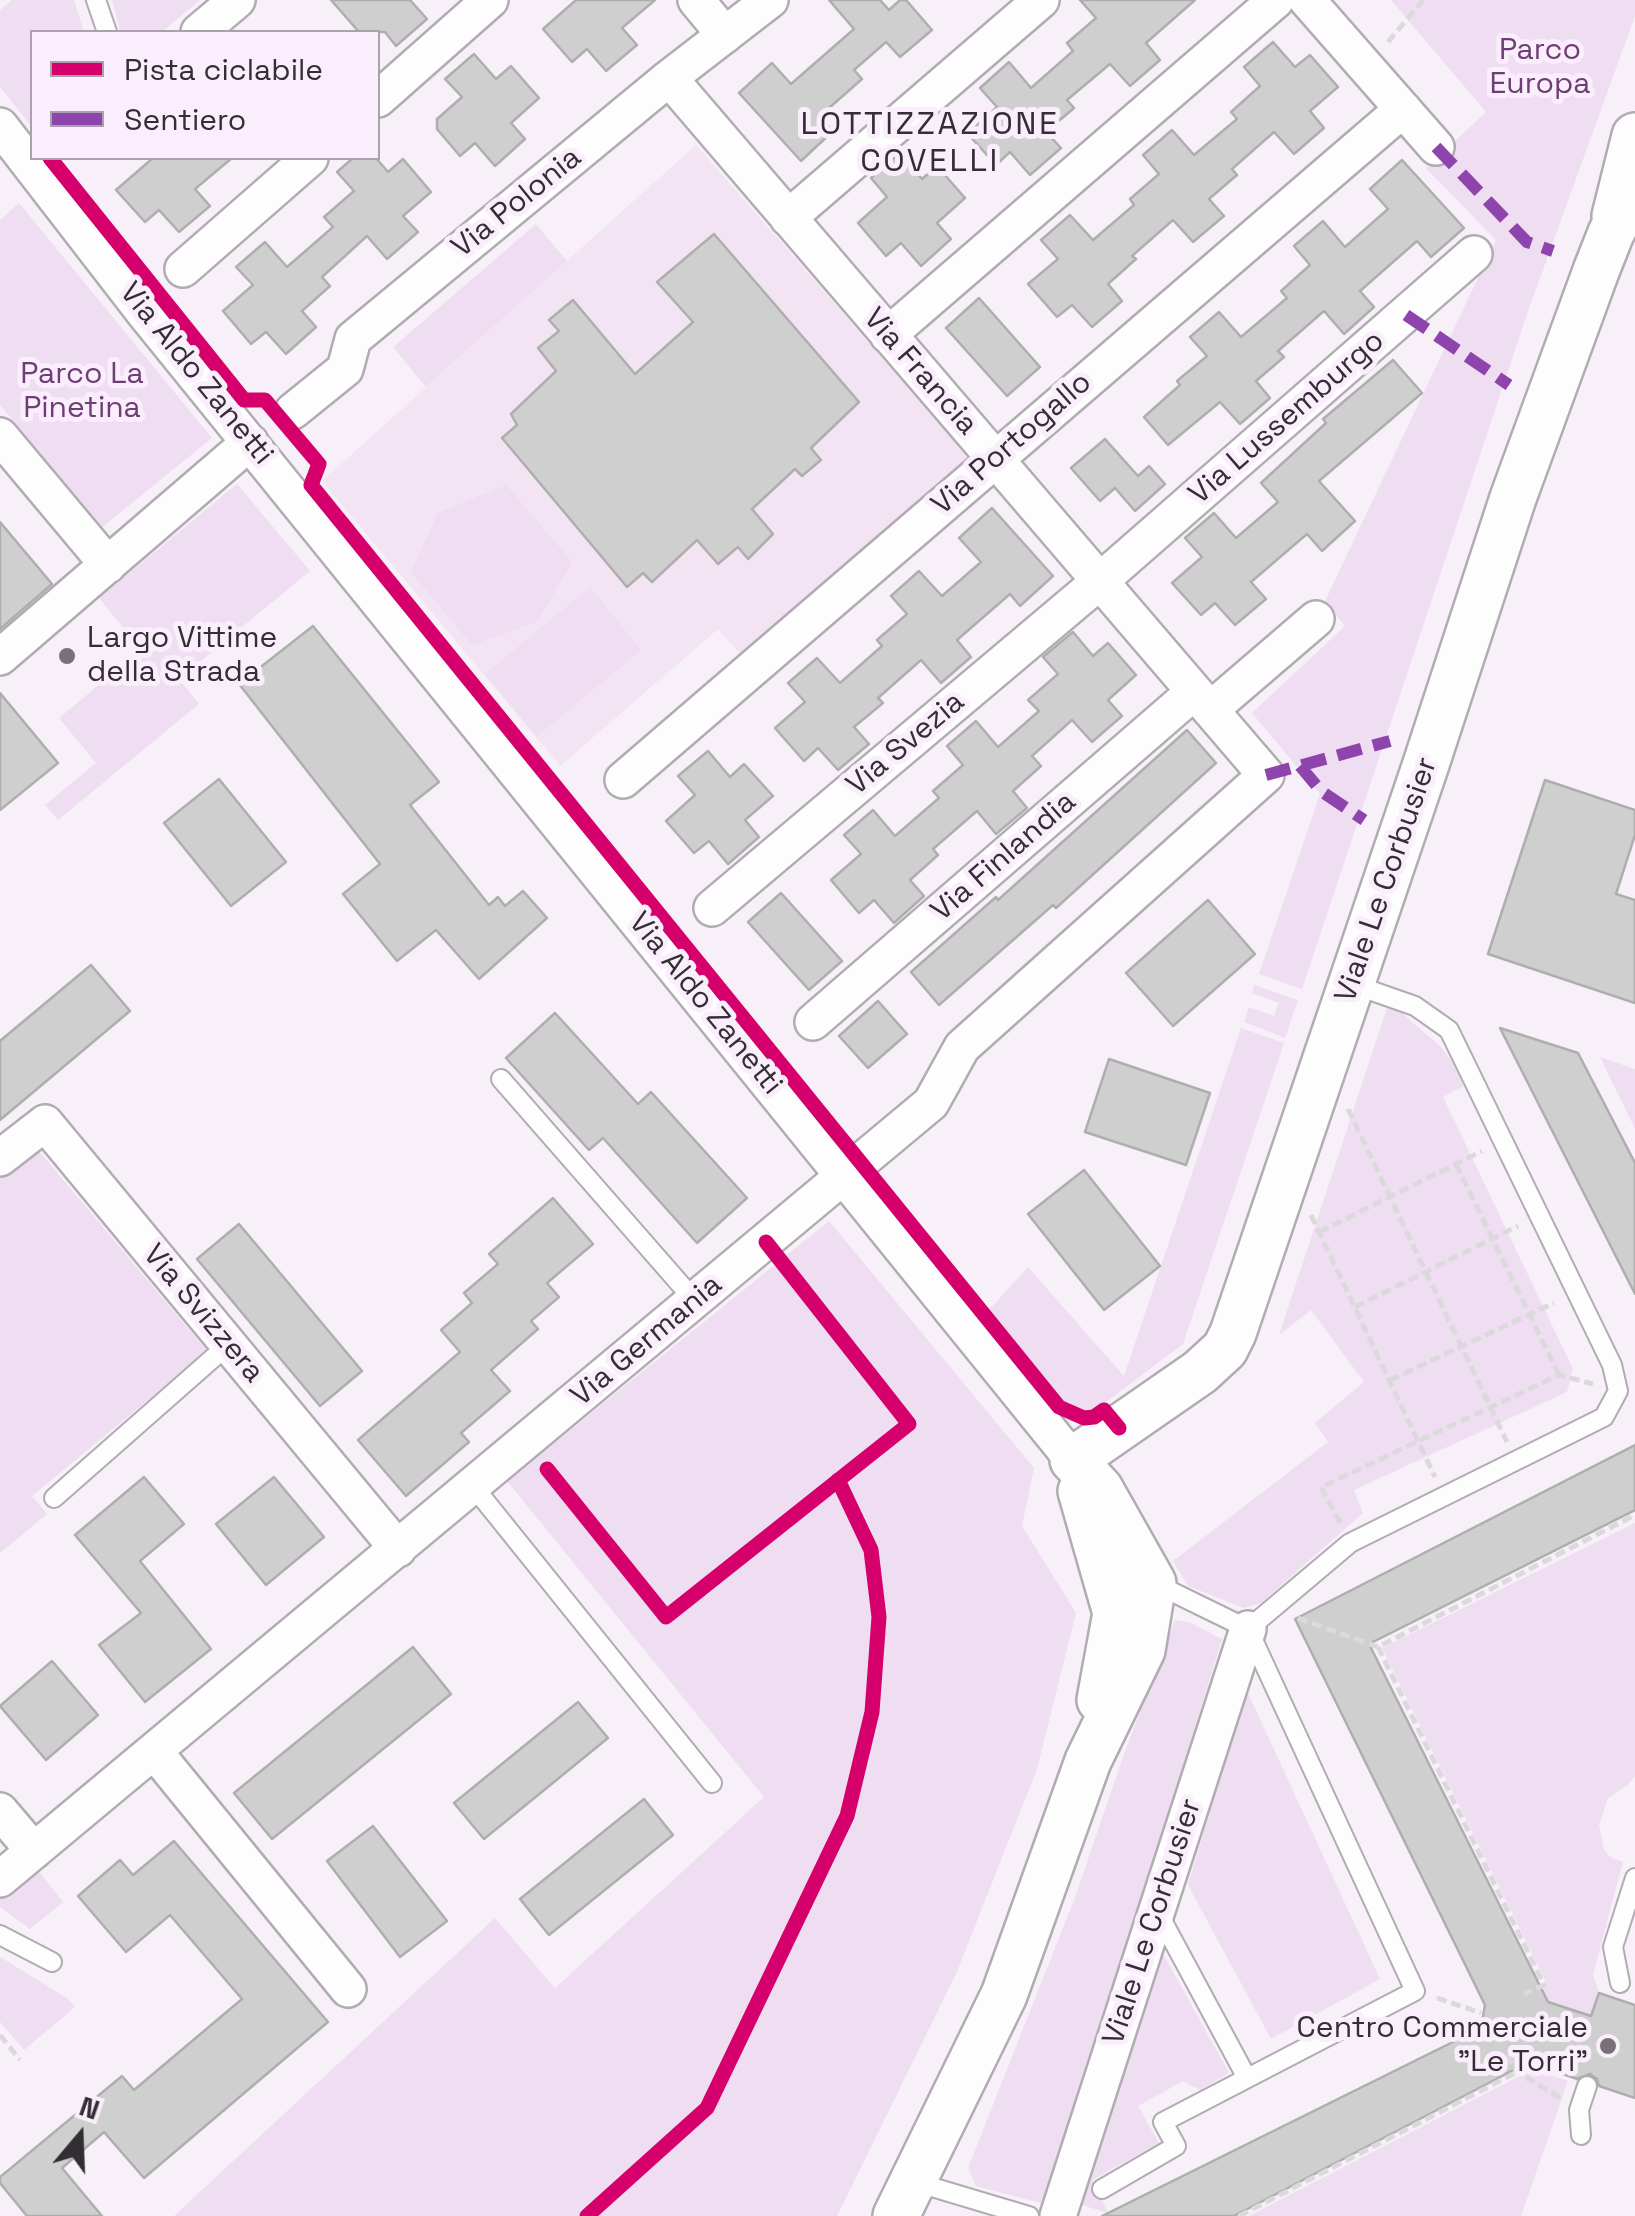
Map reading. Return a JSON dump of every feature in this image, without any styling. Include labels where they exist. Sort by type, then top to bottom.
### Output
[{"type":"street","points":[[200,30],[237,0]]},
{"type":"street","points":[[380,96],[490,0]]},
{"type":"street","points":[[696,0],[725,35]]},
{"type":"street","name":"Via Polonia","points":[[293,412],[345,369],[352,339],[669,78],[770,0]]},
{"type":"street","points":[[788,218],[1040,0]]},
{"type":"street","points":[[888,335],[1276,0]]},
{"type":"street","points":[[1307,0],[1436,147]]},
{"type":"street","name":"Via Francia","points":[[669,78],[1266,775]]},
{"type":"street","name":"Via Portogallo","points":[[624,780],[1403,109]]},
{"type":"street","name":"Via Aldo Zanetti","points":[[0,126],[30,153]]},
{"type":"street","name":"Viale Le Corbusier","points":[[1072,1460],[1200,1372],[1224,1349],[1352,984],[1513,498],[1611,233],[1635,136]]},
{"type":"street","points":[[183,268],[308,160]]},
{"type":"street","name":"Via Aldo Zanetti","points":[[42,164],[250,442],[1072,1460]]},
{"type":"street","name":"Viale Le Corbusier","points":[[1611,233],[1635,189]]},
{"type":"street","name":"Via Lussemburgo","points":[[1100,581],[1474,254]]},
{"type":"street","points":[[0,436],[108,564]]},
{"type":"street","points":[[0,657],[250,442]]},
{"type":"street","name":"Via Svezia","points":[[712,908],[1100,581]]},
{"type":"street","points":[[1202,701],[1316,619]]},
{"type":"street","name":"Via Finlandia","points":[[813,1022],[1202,701]]},
{"type":"street","name":"Via Germania","points":[[0,1880],[932,1103],[962,1047],[1266,775]]},
{"type":"street","name":"Via Svizzera","points":[[0,1158],[45,1122],[398,1549]]},
{"type":"street","points":[[904,2199],[1004,1995],[1088,1761],[1142,1650],[1153,1583],[1100,1489],[1072,1460]]},
{"type":"street","points":[[1072,1460],[1116,1613],[1088,1761]]},
{"type":"street","name":"Viale Le Corbusier","points":[[1058,2216],[1157,1910],[1260,1619]]},
{"type":"street","points":[[154,1751],[348,1989]]},
{"type":"street","points":[[0,1811],[34,1851]]},
{"type":"lane","points":[[96,0],[106,30]]},
{"type":"lane","points":[[1260,1619],[1350,1543],[1604,1418],[1618,1391],[1612,1366],[1449,1030],[1415,1006],[1352,984]]},
{"type":"lane","points":[[501,1079],[695,1301]]},
{"type":"lane","points":[[54,1498],[229,1344]]},
{"type":"lane","points":[[473,1486],[712,1783]]},
{"type":"lane","points":[[1102,2189],[1176,2146],[1163,2122],[1415,1991],[1260,1619],[1153,1583]]},
{"type":"lane","points":[[1620,1984],[1614,1946],[1635,1878]]},
{"type":"lane","points":[[1157,1910],[1247,2078]]},
{"type":"lane","points":[[0,1934],[52,1962]]},
{"type":"lane","points":[[1581,2134],[1579,2110],[1587,2086]]},
{"type":"lane","points":[[904,2199],[1030,2216]]},
{"type":"path","points":[[1366,67],[1423,0]]},
{"type":"path","points":[[1325,1061],[1516,1462]]},
{"type":"path","points":[[1319,1232],[1503,1140]]},
{"type":"path","points":[[1456,1164],[1559,1375]]},
{"type":"path","points":[[1289,1167],[1445,1498]]},
{"type":"path","points":[[1354,1306],[1540,1215]]},
{"type":"path","points":[[1390,1380],[1577,1292]]},
{"type":"path","points":[[1350,1543],[1321,1487],[1559,1375],[1618,1391]]},
{"type":"path","points":[[1260,1619],[1378,1647],[1635,1516]]},
{"type":"path","points":[[1378,1647],[1544,1985],[1524,1994]]},
{"type":"path","points":[[1415,1991],[1481,2013]]},
{"type":"path","points":[[0,2035],[20,2060]]},
{"type":"path","points":[[1506,2054],[1518,2072],[1579,2110]]},
{"type":"path","points":[[1239,2216],[1518,2072]]},
{"type":"shaded area","points":[[696,145],[970,458],[743,657],[718,629],[560,766],[322,481]]},
{"type":"green space","points":[[12,0],[74,0],[83,30],[30,30],[30,124],[0,87],[0,10]]},
{"type":"green space","points":[[112,0],[200,0],[164,30],[120,30]]},
{"type":"green space","name":"Parco Europa","points":[[1391,0],[1635,0],[1635,16],[1527,314],[1302,989],[1259,974],[1320,794],[1252,713],[1345,626],[1325,601],[1496,240],[1426,168],[1486,112]]},
{"type":"green space","name":"Parco La Pinetina","points":[[19,203],[212,438],[101,528],[0,405],[0,220]]},
{"type":"green space","points":[[536,224],[567,261],[426,387],[393,347]]},
{"type":"green space","points":[[237,484],[310,571],[179,679],[199,704],[58,820],[45,805],[96,763],[59,718],[141,650],[99,598]]},
{"type":"green space","points":[[506,485],[572,562],[537,622],[472,645],[411,572],[438,513]]},
{"type":"green space","points":[[590,587],[641,650],[537,736],[485,674]]},
{"type":"green space","points":[[1254,985],[1298,1000],[1285,1038],[1244,1022],[1249,1007],[1274,1016],[1279,1003],[1252,993]]},
{"type":"green space","points":[[1389,1002],[1440,1046],[1453,1063],[1464,1086],[1443,1097],[1573,1369],[1567,1392],[1354,1490],[1363,1513],[1261,1603],[1244,1608],[1188,1586],[1173,1561],[1328,1442],[1315,1423],[1364,1382],[1311,1310],[1279,1335]]},
{"type":"green space","points":[[1241,1028],[1284,1043],[1183,1344],[1089,1415],[1059,1401],[987,1312],[1028,1267],[1124,1376]]},
{"type":"green space","points":[[1600,1057],[1635,1069],[1635,1129]]},
{"type":"green space","points":[[34,1145],[207,1351],[32,1496],[47,1514],[0,1553],[0,1173]]},
{"type":"green space","points":[[829,1221],[1034,1468],[1022,1526],[1076,1613],[1037,1769],[956,1974],[837,2216],[174,2216],[495,1918],[555,1988],[764,1797],[507,1481]]},
{"type":"green space","points":[[1635,1523],[1635,1776],[1608,1798],[1599,1825],[1604,1850],[1623,1862],[1593,1975],[1599,1993],[1591,2016],[1538,1998],[1545,1980],[1382,1648]]},
{"type":"green space","points":[[1175,1620],[1189,1622],[1222,1639],[1048,2205],[976,2186],[968,2168],[1074,1900]]},
{"type":"green space","points":[[1246,1689],[1380,1979],[1271,2039],[1188,1885]]},
{"type":"green space","points":[[32,1863],[63,1902],[30,1929],[0,1907],[0,1888]]},
{"type":"green space","points":[[1160,1948],[1229,2073],[1200,2090],[1183,2081],[1138,2106],[1159,2143],[1092,2180],[1108,2213],[1082,2205]]},
{"type":"green space","points":[[0,1957],[67,1998],[75,2007],[24,2050],[0,2022]]},
{"type":"green space","points":[[1533,2069],[1568,2081],[1521,2216],[1249,2216]]},
{"type":"building","points":[[331,0],[410,0],[427,19],[396,46],[385,32],[357,30]]},
{"type":"building","points":[[576,0],[655,0],[622,28],[637,45],[606,71],[587,49],[572,62],[543,29]]},
{"type":"building","points":[[829,0],[880,0],[889,10],[900,0],[906,0],[932,30],[900,57],[886,42],[854,70],[862,79],[820,116],[833,131],[801,161],[739,93],[772,63],[791,84],[854,29]]},
{"type":"building","points":[[1080,0],[1195,0],[1146,43],[1160,60],[1130,86],[1110,64],[1067,100],[1074,108],[1046,132],[1061,148],[1030,175],[1010,152],[996,165],[967,133],[997,107],[980,88],[1009,62],[1031,88],[1073,51],[1067,43],[1096,18]]},
{"type":"building","points":[[1273,42],[1295,67],[1310,55],[1338,87],[1310,111],[1324,128],[1294,154],[1274,132],[1232,169],[1237,175],[1209,199],[1224,216],[1193,242],[1173,220],[1132,256],[1136,259],[1108,284],[1122,301],[1092,327],[1072,305],[1057,317],[1028,284],[1058,259],[1041,240],[1070,215],[1093,240],[1134,205],[1130,199],[1159,174],[1143,155],[1172,130],[1194,155],[1237,119],[1231,112],[1260,86],[1244,67]]},
{"type":"building","points":[[474,54],[496,79],[511,66],[539,98],[511,123],[525,139],[495,166],[475,143],[460,156],[437,129],[437,119],[462,97],[445,79]]},
{"type":"building","points":[[900,153],[922,179],[937,166],[965,198],[937,223],[951,239],[921,266],[901,243],[886,256],[858,223],[887,197],[871,178]]},
{"type":"building","points":[[403,159],[431,192],[403,216],[418,232],[387,259],[367,236],[322,277],[330,286],[302,311],[316,327],[286,354],[266,332],[251,344],[223,311],[253,285],[236,267],[265,242],[287,267],[333,227],[324,217],[354,191],[337,172],[351,160],[378,160],[388,172]]},
{"type":"building","points":[[151,160],[230,160],[195,189],[210,206],[179,232],[159,210],[145,222],[116,190]]},
{"type":"building","points":[[1402,160],[1464,228],[1431,257],[1417,241],[1360,291],[1374,307],[1344,334],[1324,311],[1278,351],[1284,357],[1256,381],[1270,398],[1240,424],[1220,402],[1168,445],[1144,417],[1207,356],[1190,337],[1219,312],[1241,337],[1287,298],[1281,291],[1310,265],[1294,246],[1323,221],[1345,247],[1388,209],[1370,189]]},
{"type":"building","points":[[714,234],[859,402],[811,448],[821,460],[802,476],[795,469],[752,509],[773,534],[748,559],[738,547],[718,564],[697,540],[652,582],[643,573],[627,587],[502,438],[517,425],[511,414],[556,371],[538,348],[559,331],[549,320],[573,300],[635,374],[693,322],[657,282]]},
{"type":"building","points":[[979,298],[1040,367],[1007,396],[946,328]]},
{"type":"building","points":[[1393,360],[1422,393],[1319,481],[1355,521],[1322,551],[1307,534],[1251,582],[1266,599],[1235,625],[1215,603],[1201,615],[1172,583],[1202,557],[1185,538],[1214,513],[1236,538],[1278,502],[1261,483],[1326,423],[1323,419]]},
{"type":"building","points":[[1105,439],[1138,476],[1149,466],[1165,484],[1135,511],[1115,488],[1100,501],[1071,468]]},
{"type":"building","points":[[992,508],[1053,576],[1020,606],[1010,594],[957,640],[971,657],[941,683],[921,660],[878,698],[883,703],[854,727],[869,744],[838,770],[818,748],[804,761],[775,728],[805,702],[788,683],[817,658],[840,683],[882,646],[877,640],[907,614],[891,596],[919,571],[942,596],[981,562],[959,538]]},
{"type":"building","points":[[0,522],[52,584],[0,629]]},
{"type":"building","points":[[313,626],[439,782],[410,805],[489,905],[498,897],[505,906],[523,891],[547,918],[479,979],[436,930],[397,961],[343,894],[380,864],[239,684]]},
{"type":"building","points":[[1073,632],[1093,656],[1108,643],[1136,675],[1108,700],[1122,716],[1092,742],[1072,720],[1032,756],[1041,766],[1013,791],[1027,808],[996,834],[977,811],[933,849],[938,855],[910,880],[924,896],[894,923],[874,900],[859,913],[831,880],[861,854],[844,835],[873,810],[895,836],[939,798],[933,791],[963,765],[947,746],[976,721],[998,747],[1039,711],[1028,700],[1058,674],[1043,657]]},
{"type":"building","points":[[0,693],[58,763],[0,810]]},
{"type":"building","points":[[1187,730],[1216,763],[1056,908],[1053,905],[939,1005],[911,972],[996,897],[998,900]]},
{"type":"building","points":[[708,751],[730,777],[744,764],[773,796],[745,820],[759,837],[728,864],[709,841],[694,853],[666,821],[695,795],[678,776]]},
{"type":"building","points":[[219,779],[286,862],[231,906],[164,823]]},
{"type":"building","points":[[1545,780],[1635,810],[1635,835],[1616,894],[1635,900],[1635,1003],[1488,954]]},
{"type":"building","points":[[781,893],[842,961],[809,990],[748,922]]},
{"type":"building","points":[[1208,900],[1255,954],[1173,1026],[1126,973]]},
{"type":"building","points":[[91,965],[130,1011],[0,1120],[0,1041]]},
{"type":"building","points":[[878,1001],[907,1034],[868,1068],[839,1036]]},
{"type":"building","points":[[555,1013],[638,1104],[651,1092],[747,1198],[697,1243],[603,1138],[589,1150],[506,1058]]},
{"type":"building","points":[[1500,1028],[1578,1053],[1635,1163],[1635,1294]]},
{"type":"building","points":[[1109,1059],[1210,1093],[1186,1165],[1085,1132]]},
{"type":"building","points":[[1084,1170],[1160,1266],[1104,1310],[1028,1214]]},
{"type":"building","points":[[553,1198],[593,1244],[547,1283],[559,1297],[531,1321],[538,1329],[491,1370],[510,1391],[461,1433],[469,1442],[406,1496],[358,1440],[460,1352],[441,1330],[472,1303],[464,1293],[498,1264],[489,1254]]},
{"type":"building","points":[[239,1224],[362,1371],[320,1406],[197,1259]]},
{"type":"building","points":[[1635,1445],[1635,1510],[1369,1644],[1548,2002],[1591,2016],[1599,1993],[1635,2005],[1635,2098],[1599,2086],[1590,2074],[1577,2079],[1529,2062],[1234,2216],[1102,2216],[1481,2028],[1485,2005],[1295,1619]]},
{"type":"building","points":[[144,1477],[184,1524],[140,1561],[211,1649],[145,1702],[99,1645],[141,1613],[75,1535]]},
{"type":"building","points":[[274,1477],[324,1537],[266,1585],[216,1524]]},
{"type":"building","points":[[413,1647],[451,1694],[272,1839],[234,1793]]},
{"type":"building","points":[[52,1661],[98,1715],[46,1760],[0,1706]]},
{"type":"building","points":[[578,1702],[608,1738],[484,1839],[454,1803]]},
{"type":"building","points":[[644,1799],[673,1835],[549,1935],[520,1899]]},
{"type":"building","points":[[373,1826],[447,1921],[400,1957],[327,1861]]},
{"type":"building","points":[[174,1841],[328,2022],[144,2178],[104,2132],[62,2168],[102,2216],[27,2216],[0,2183],[0,2177],[122,2076],[134,2090],[242,1999],[170,1915],[126,1952],[78,1896],[120,1860],[133,1875]]},
{"type":"marked path","points":[[1436,147],[1527,242],[1553,251]]},
{"type":"marked path","points":[[1406,315],[1509,385]]},
{"type":"marked path","points":[[1266,775],[1390,741]]},
{"type":"marked path","points":[[1300,766],[1321,791],[1364,820]]},
{"type":"cycle path","points":[[52,160],[244,400],[265,400],[319,464],[311,485],[1059,1407],[1084,1418],[1104,1410],[1119,1428]]},
{"type":"cycle path","points":[[547,1469],[666,1617],[909,1424],[766,1242]]},
{"type":"cycle path","points":[[587,2216],[707,2108],[847,1816],[872,1712],[879,1617],[871,1550],[838,1480]]},
{"type":"place","name":"Largo Vittime della Strada","points":[[67,656]]},
{"type":"place","name":"Centro Commerciale \"Le Torri\"","points":[[1608,2046]]},
{"type":"district","name":"LOTTIZZAZIONE COVELLI","points":[[930,144]]}]
